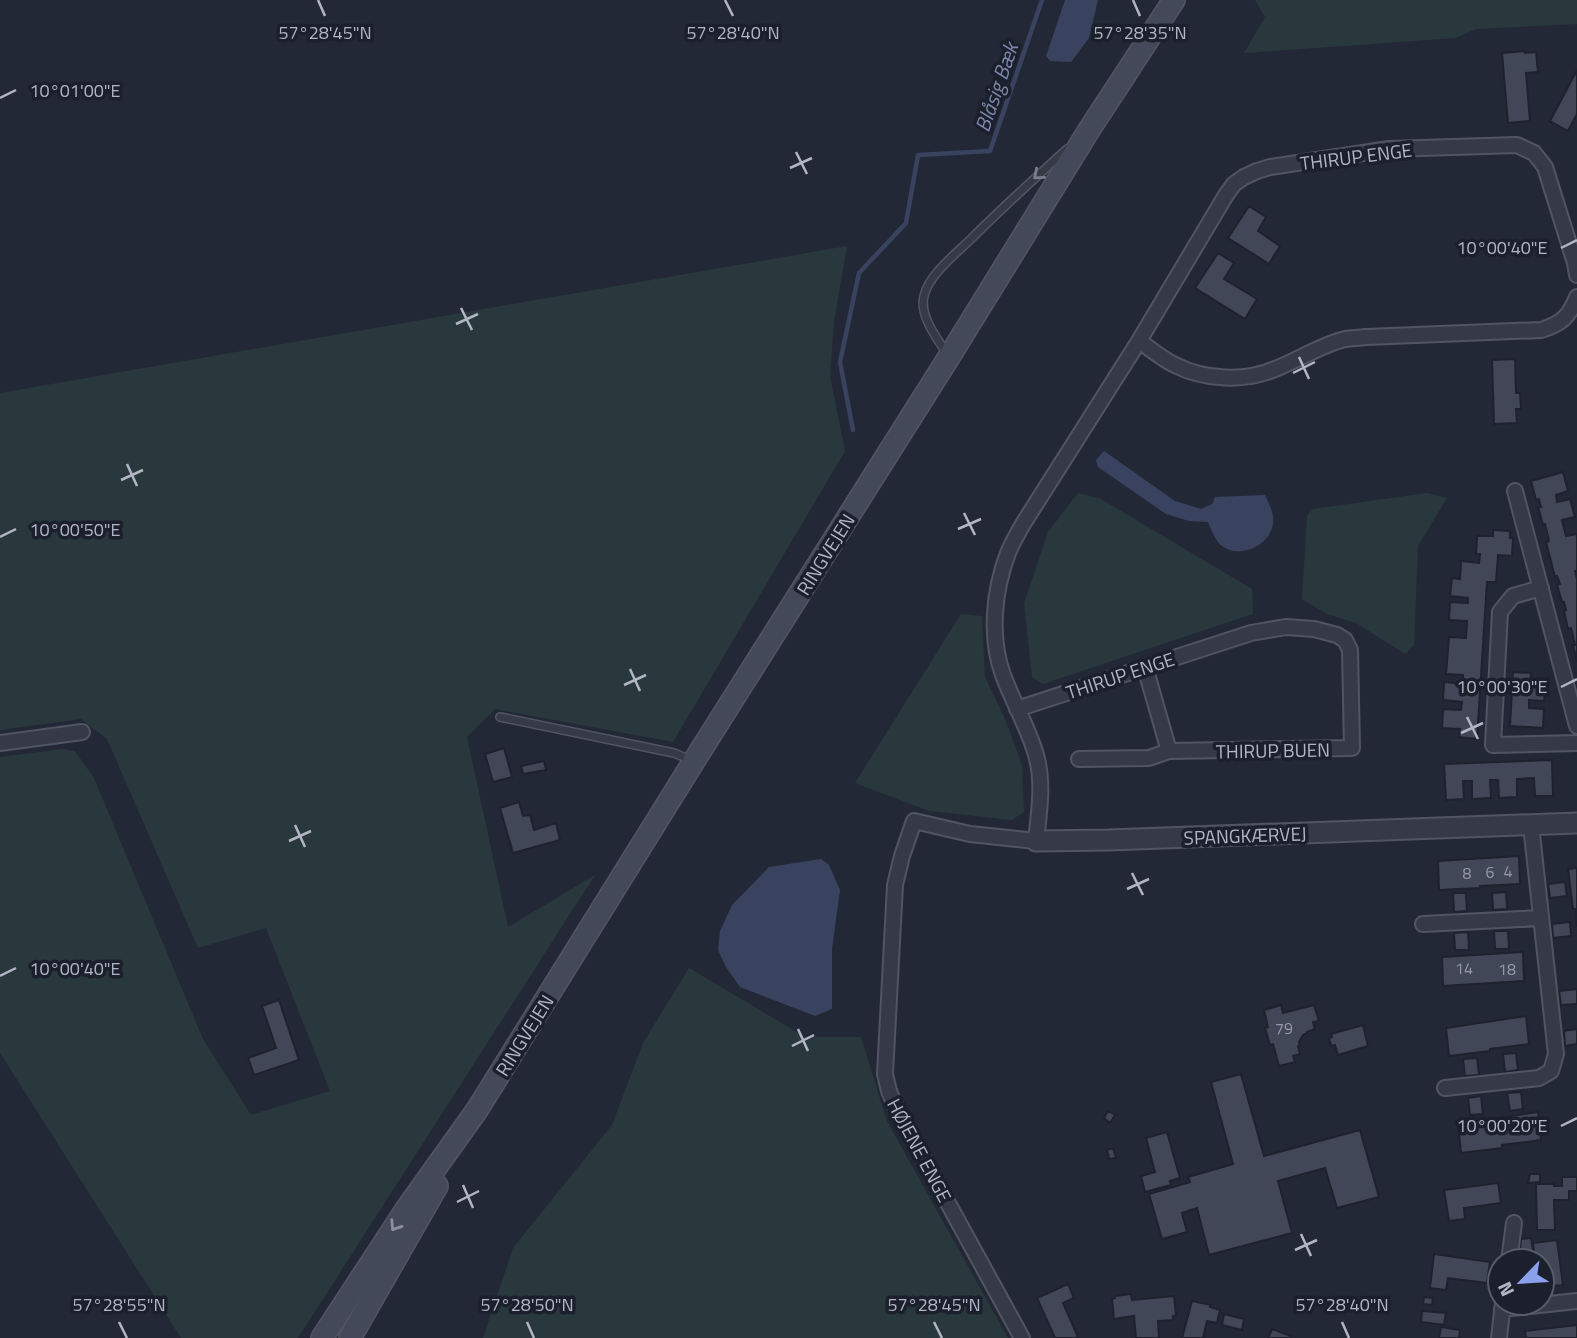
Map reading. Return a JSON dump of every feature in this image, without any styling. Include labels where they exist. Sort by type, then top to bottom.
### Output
[{"type":"main road","name":"RINGVEJEN","points":[[322,1338],[407,1208],[477,1110],[1089,130],[1174,0]]},
{"type":"main road","name":"RINGVEJEN","points":[[350,1338],[419,1219],[477,1110]]},
{"type":"street","name":"THIRUP ENGE","points":[[1036,841],[1041,794],[1037,757],[1002,672],[995,636],[1000,578],[1009,551],[1023,524],[1234,184],[1270,167],[1389,149],[1517,145],[1534,153],[1545,167],[1577,275]]},
{"type":"street","points":[[1139,341],[1172,364],[1190,372],[1209,376],[1251,376],[1272,371],[1345,339],[1541,330],[1558,325],[1575,307]]},
{"type":"street","points":[[1515,491],[1577,726]]},
{"type":"street","points":[[1541,588],[1513,597],[1500,612],[1493,745],[1577,743]]},
{"type":"street","name":"THIRUP ENGE","points":[[1017,709],[1251,632],[1286,627],[1314,629],[1345,640]]},
{"type":"street","name":"THIRUP BUEN","points":[[1079,760],[1149,758],[1169,751],[1352,748],[1350,650],[1345,640]]},
{"type":"street","points":[[1144,667],[1169,751]]},
{"type":"street","points":[[0,743],[82,732]]},
{"type":"street","name":"SPANGKÆRVEJ","points":[[914,821],[970,834],[1036,841],[1577,823]]},
{"type":"street","name":"HØJENE ENGE","points":[[914,821],[895,885],[885,1074],[898,1112],[1022,1338]]},
{"type":"street","points":[[1445,1088],[1539,1078],[1551,1071],[1556,1054],[1531,825]]},
{"type":"street","points":[[1423,924],[1541,918]]},
{"type":"street","points":[[1511,1247],[1514,1223]]},
{"type":"street","points":[[1556,1302],[1577,1301]]},
{"type":"street","points":[[1499,1338],[1502,1317]]},
{"type":"lane","points":[[949,357],[924,314],[923,296],[933,277],[1024,187],[1089,130]]},
{"type":"lane","points":[[500,717],[674,753],[694,761]]},
{"type":"shaded area","points":[[1255,0],[1577,0],[1577,24],[1476,29],[1456,38],[1244,53],[1265,17]]},
{"type":"shaded area","points":[[847,246],[834,321],[830,376],[845,451],[673,742],[495,709],[467,737],[508,927],[595,875],[298,1338],[181,1338],[0,1053],[0,757],[63,749],[75,751],[94,778],[203,1039],[251,1115],[330,1091],[266,928],[198,948],[107,739],[81,719],[0,730],[0,393]]},
{"type":"shaded area","points":[[1078,493],[1101,499],[1252,589],[1253,614],[1043,684],[1032,677],[1024,603],[1048,532]]},
{"type":"shaded area","points":[[1427,493],[1447,498],[1418,546],[1414,645],[1405,654],[1356,623],[1327,614],[1302,599],[1307,516],[1313,509]]},
{"type":"shaded area","points":[[961,614],[982,616],[985,677],[1005,719],[1022,765],[1024,812],[1012,820],[929,811],[855,783]]},
{"type":"shaded area","points":[[689,968],[805,1037],[861,1037],[887,1121],[1008,1338],[483,1338],[513,1248],[612,1125],[643,1043]]},
{"type":"water","points":[[1065,0],[1098,0],[1089,38],[1071,62],[1050,61],[1046,56]]},
{"type":"water","points":[[1104,451],[1175,501],[1201,509],[1212,504],[1215,497],[1265,495],[1273,516],[1270,534],[1264,541],[1248,550],[1230,550],[1222,546],[1208,522],[1189,521],[1166,514],[1098,467],[1096,460]]},
{"type":"water","points":[[821,859],[829,865],[840,890],[832,949],[832,1009],[815,1016],[740,987],[718,950],[720,931],[732,905],[769,867]]},
{"type":"building","points":[[1536,52],[1538,72],[1526,73],[1530,121],[1508,123],[1502,53]]},
{"type":"building","points":[[1577,70],[1577,114],[1568,131],[1550,121]]},
{"type":"building","points":[[1249,206],[1266,217],[1258,231],[1280,246],[1269,264],[1228,238]]},
{"type":"building","points":[[1218,253],[1234,263],[1224,279],[1257,299],[1245,319],[1195,288]]},
{"type":"building","points":[[1515,359],[1516,393],[1520,393],[1521,409],[1516,409],[1517,423],[1494,424],[1492,360]]},
{"type":"building","points":[[1563,472],[1568,491],[1556,495],[1557,502],[1570,499],[1575,517],[1562,520],[1566,536],[1577,534],[1577,662],[1571,628],[1568,629],[1564,602],[1557,585],[1560,584],[1557,576],[1555,577],[1546,542],[1549,541],[1538,507],[1541,507],[1539,499],[1536,500],[1531,481]]},
{"type":"building","points":[[1493,530],[1510,531],[1510,538],[1513,538],[1512,556],[1498,555],[1496,582],[1487,582],[1477,739],[1459,737],[1460,729],[1442,728],[1443,709],[1461,710],[1462,702],[1443,700],[1444,682],[1463,684],[1463,675],[1446,674],[1449,637],[1466,638],[1467,621],[1449,620],[1450,602],[1468,603],[1468,598],[1450,596],[1452,578],[1460,579],[1461,561],[1479,563],[1480,554],[1476,554],[1477,536],[1493,536]]},
{"type":"building","points":[[1513,672],[1531,673],[1530,682],[1546,683],[1544,701],[1529,700],[1529,708],[1544,709],[1543,728],[1510,726]]},
{"type":"building","points":[[504,748],[512,777],[493,782],[485,754]]},
{"type":"building","points":[[1552,760],[1553,796],[1535,796],[1534,778],[1517,779],[1517,797],[1499,798],[1498,780],[1490,780],[1491,798],[1472,799],[1472,781],[1463,781],[1464,799],[1446,800],[1444,764]]},
{"type":"building","points":[[544,761],[546,770],[523,774],[521,766]]},
{"type":"building","points":[[519,802],[523,816],[530,815],[534,830],[556,823],[560,840],[513,853],[500,808]]},
{"type":"building","points":[[1519,856],[1520,884],[1439,890],[1438,861]]},
{"type":"building","points":[[1577,868],[1577,927],[1568,869]]},
{"type":"building","points":[[1565,882],[1567,896],[1550,898],[1548,884]]},
{"type":"building","points":[[1506,892],[1507,909],[1493,910],[1492,893]]},
{"type":"building","points":[[1453,893],[1466,893],[1467,911],[1454,912]]},
{"type":"building","points":[[1570,922],[1571,936],[1553,938],[1552,924]]},
{"type":"building","points":[[1494,931],[1508,931],[1509,949],[1495,949]]},
{"type":"building","points":[[1468,932],[1469,950],[1455,950],[1454,933]]},
{"type":"building","points":[[1523,952],[1524,981],[1443,986],[1442,957]]},
{"type":"building","points":[[1577,989],[1577,1004],[1561,1005],[1559,991]]},
{"type":"building","points":[[279,1000],[299,1060],[254,1075],[248,1058],[276,1048],[262,1006]]},
{"type":"building","points":[[1281,1005],[1283,1013],[1314,1005],[1319,1021],[1313,1022],[1315,1029],[1303,1035],[1298,1046],[1300,1054],[1293,1056],[1295,1062],[1279,1066],[1265,1028],[1268,1027],[1264,1010]]},
{"type":"building","points":[[1526,1016],[1529,1044],[1449,1056],[1446,1028]]},
{"type":"building","points":[[1363,1025],[1368,1046],[1338,1055],[1335,1045],[1331,1046],[1331,1034]]},
{"type":"building","points":[[1577,1029],[1577,1044],[1565,1046],[1564,1031]]},
{"type":"building","points":[[1516,1053],[1518,1070],[1505,1072],[1503,1054]]},
{"type":"building","points":[[1477,1058],[1479,1075],[1465,1076],[1463,1059]]},
{"type":"building","points":[[1241,1074],[1264,1156],[1360,1130],[1379,1197],[1337,1208],[1325,1168],[1278,1181],[1292,1233],[1209,1255],[1197,1208],[1182,1213],[1187,1232],[1162,1239],[1149,1194],[1190,1182],[1188,1177],[1233,1164],[1211,1082]]},
{"type":"building","points":[[1521,1092],[1523,1109],[1510,1111],[1507,1093]]},
{"type":"building","points":[[1481,1096],[1483,1114],[1470,1115],[1468,1098]]},
{"type":"building","points":[[1108,1111],[1115,1115],[1110,1123],[1104,1118]]},
{"type":"building","points":[[1538,1112],[1541,1140],[1461,1153],[1458,1124]]},
{"type":"building","points":[[1167,1132],[1180,1178],[1170,1181],[1171,1185],[1145,1192],[1141,1176],[1155,1172],[1146,1138]]},
{"type":"building","points":[[1113,1148],[1116,1158],[1109,1159],[1107,1150]]},
{"type":"building","points":[[1530,1174],[1540,1174],[1540,1182],[1528,1183]]},
{"type":"building","points":[[1562,1177],[1577,1177],[1577,1191],[1569,1191],[1569,1200],[1554,1200],[1555,1230],[1537,1230],[1536,1184],[1562,1186]]},
{"type":"building","points":[[1498,1183],[1501,1203],[1464,1208],[1465,1219],[1449,1221],[1444,1190]]},
{"type":"building","points":[[1531,1238],[1532,1247],[1520,1247],[1521,1239]]},
{"type":"building","points":[[1557,1240],[1563,1285],[1556,1286],[1556,1247],[1533,1247],[1533,1243]]},
{"type":"building","points":[[1434,1254],[1486,1261],[1486,1283],[1448,1278],[1446,1290],[1430,1288]]},
{"type":"building","points":[[1068,1284],[1074,1298],[1063,1303],[1078,1337],[1055,1338],[1037,1298]]},
{"type":"building","points":[[1131,1294],[1132,1300],[1174,1296],[1176,1315],[1173,1320],[1158,1321],[1159,1338],[1136,1338],[1134,1316],[1114,1319],[1112,1299],[1115,1296]]},
{"type":"building","points":[[1424,1297],[1433,1298],[1432,1305],[1423,1304]]},
{"type":"building","points":[[1192,1301],[1220,1310],[1217,1323],[1207,1321],[1203,1338],[1182,1338]]},
{"type":"building","points":[[1422,1311],[1446,1313],[1444,1325],[1421,1322]]},
{"type":"building","points":[[1224,1314],[1244,1319],[1242,1330],[1222,1325]]},
{"type":"building","points":[[1577,1325],[1577,1338],[1526,1338],[1525,1331]]},
{"type":"building","points":[[1441,1327],[1460,1330],[1459,1338],[1439,1338]]},
{"type":"building","points":[[1272,1329],[1291,1336],[1268,1338]]},
{"type":"waterway","name":"Blåsig Bæk","points":[[853,430],[840,362],[859,273],[906,223],[918,155],[990,151],[1042,0]]}]
